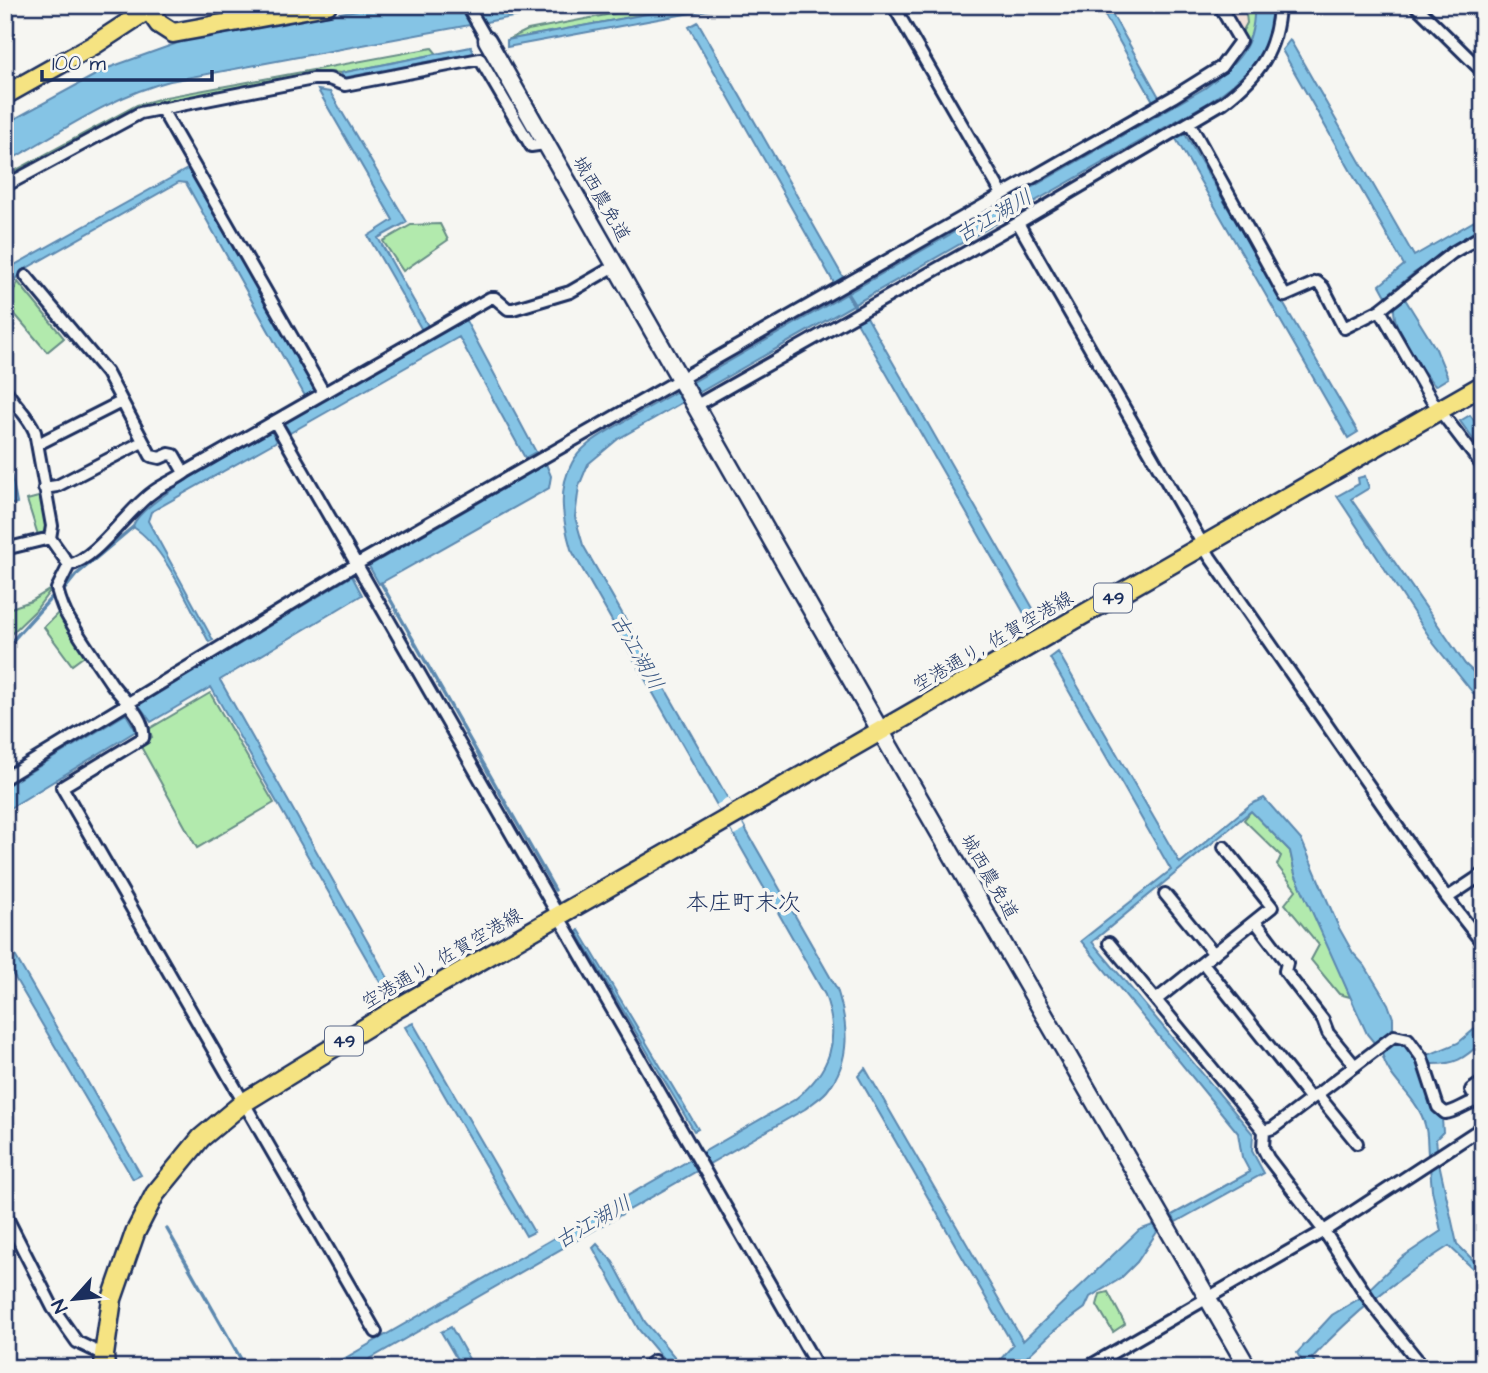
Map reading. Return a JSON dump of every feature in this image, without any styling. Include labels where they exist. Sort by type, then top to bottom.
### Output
[{"type":"main road","points":[[5,94],[94,45],[152,8],[159,24],[173,33],[327,5]]},
{"type":"main road","name":"空港通り, 佐賀空港線","points":[[104,1361],[112,1299],[135,1233],[155,1194],[201,1138],[243,1102],[396,1009],[714,825],[1483,385]]},
{"type":"street","points":[[467,5],[487,40]]},
{"type":"street","points":[[893,5],[1002,194]]},
{"type":"street","points":[[5,778],[357,564],[1174,97],[1221,67],[1240,41],[1219,5]]},
{"type":"street","points":[[695,406],[1190,124],[1249,83],[1271,50],[1278,29],[1279,5]]},
{"type":"street","points":[[1415,5],[1483,72]]},
{"type":"street","name":"城西農免道","points":[[487,40],[1248,1368]]},
{"type":"street","points":[[5,186],[140,113],[313,79],[329,79],[345,85],[480,59],[531,146],[545,144]]},
{"type":"street","points":[[161,108],[324,394]]},
{"type":"street","points":[[1190,124],[1285,296],[1317,282],[1323,287],[1344,328],[1380,310],[1452,253],[1483,235]]},
{"type":"street","points":[[1018,223],[1203,546],[1447,898],[1483,944]]},
{"type":"street","points":[[69,565],[76,563],[101,543],[151,493],[490,298],[495,298],[508,309],[513,309],[570,292],[615,266]]},
{"type":"street","points":[[26,276],[107,373],[151,456],[160,458],[174,455],[186,472]]},
{"type":"street","points":[[1380,310],[1431,399],[1483,467]]},
{"type":"street","points":[[5,389],[31,422],[38,444],[52,526],[50,538],[69,565]]},
{"type":"street","points":[[38,444],[121,402]]},
{"type":"street","points":[[275,422],[818,1368]]},
{"type":"street","points":[[44,488],[57,486],[142,442]]},
{"type":"street","points":[[5,549],[50,538]]},
{"type":"street","points":[[69,565],[58,593],[68,618],[113,687],[129,704],[144,730],[143,738],[62,787],[376,1332]]},
{"type":"street","points":[[1156,1000],[1272,907],[1224,847]]},
{"type":"street","points":[[1447,898],[1483,874]]},
{"type":"street","points":[[1165,894],[1214,954]]},
{"type":"street","points":[[1255,921],[1287,963],[1285,971],[1354,1066]]},
{"type":"street","points":[[1109,943],[1264,1131],[1263,1148],[1324,1231],[1373,1305],[1424,1368]]},
{"type":"street","points":[[1203,962],[1314,1097],[1357,1143]]},
{"type":"street","points":[[1264,1131],[1273,1128],[1394,1036],[1408,1039],[1424,1063],[1438,1107],[1446,1114],[1480,1100],[1471,1090],[1483,1082]]},
{"type":"street","points":[[1086,1368],[1324,1231],[1483,1127]]},
{"type":"street","points":[[5,1214],[54,1308],[69,1331],[77,1342],[104,1361]]},
{"type":"street","points":[[644,1368],[654,1361]]},
{"type":"shaded area","points":[[1224,5],[1245,5],[1247,24],[1241,34]]},
{"type":"green space","points":[[658,5],[695,5],[507,40],[528,30]]},
{"type":"green space","points":[[1245,5],[1254,5],[1255,25],[1246,49],[1241,34],[1247,23]]},
{"type":"green space","points":[[432,48],[437,54],[156,104],[131,112],[5,182],[5,176],[137,105],[166,97]]},
{"type":"green space","points":[[440,224],[448,240],[403,271],[383,241],[411,225]]},
{"type":"green space","points":[[18,282],[64,338],[47,352],[7,305]]},
{"type":"green space","points":[[42,496],[47,530],[38,535],[27,500]]},
{"type":"green space","points":[[52,588],[35,611],[5,640],[5,610],[31,601]]},
{"type":"green space","points":[[59,612],[87,654],[72,665],[44,627]]},
{"type":"green space","points":[[210,693],[274,803],[197,848],[140,745],[152,737],[149,729]]},
{"type":"green space","points":[[1251,811],[1290,851],[1295,874],[1350,997],[1339,994],[1311,960],[1319,945],[1285,904],[1296,890],[1277,865],[1281,856],[1244,820]]},
{"type":"green space","points":[[1108,1292],[1125,1324],[1113,1332],[1097,1305],[1100,1294]]},
{"type":"water","points":[[398,5],[577,5],[170,81],[106,106],[5,163],[5,124],[108,68],[186,40]]},
{"type":"water","points":[[695,5],[734,5],[507,47],[507,40]]},
{"type":"water","points":[[1099,5],[1107,5],[1159,97],[1153,101]]},
{"type":"water","points":[[1254,5],[1270,5],[1272,22],[1268,40],[1248,70],[1211,101],[618,439],[588,464],[579,486],[575,517],[583,545],[837,989],[844,1015],[846,1042],[841,1067],[827,1091],[805,1109],[354,1368],[328,1368],[794,1100],[817,1078],[829,1054],[832,1026],[825,995],[571,549],[564,517],[563,495],[567,473],[575,457],[613,428],[1205,88],[1235,62],[1248,43],[1254,20]]},
{"type":"water","points":[[698,22],[843,277],[834,283],[689,27]]},
{"type":"water","points":[[1290,40],[1414,256],[1483,216],[1483,230],[1414,273],[1386,296],[1380,285],[1404,265],[1282,50]]},
{"type":"water","points":[[471,47],[474,53],[343,78],[341,73]]},
{"type":"water","points":[[318,90],[330,92],[407,222],[378,238],[428,326],[422,330],[368,236],[393,220]]},
{"type":"water","points":[[1185,134],[1358,432],[1348,438],[1176,139]]},
{"type":"water","points":[[189,168],[316,390],[305,396],[186,183],[179,182],[27,268],[5,297],[5,274],[11,267]]},
{"type":"water","points":[[1405,299],[1436,349],[1448,378],[1435,386],[1408,349],[1398,327],[1394,307]]},
{"type":"water","points":[[867,317],[1038,617],[1029,622],[857,322]]},
{"type":"water","points":[[465,319],[536,452],[525,458],[459,337],[290,433],[284,423]]},
{"type":"water","points":[[1470,415],[1483,432],[1483,453],[1460,421]]},
{"type":"water","points":[[271,431],[277,441],[151,512],[148,521],[213,640],[209,642],[166,563],[133,527],[139,516],[172,490]]},
{"type":"water","points":[[5,457],[17,503],[5,506]]},
{"type":"water","points":[[546,464],[551,476],[549,488],[379,584],[369,566]]},
{"type":"water","points":[[1365,476],[1369,488],[1351,499],[1465,664],[1483,681],[1483,702],[1434,644],[1337,496],[1359,484],[1358,478]]},
{"type":"water","points":[[352,576],[362,595],[220,680],[393,987],[385,991],[211,687],[151,722],[139,705]]},
{"type":"water","points":[[1058,652],[1180,863],[1251,804],[1264,798],[1302,841],[1339,928],[1388,1004],[1393,1018],[1393,1030],[1389,1036],[1393,1044],[1406,1045],[1426,1056],[1458,1043],[1483,1022],[1483,1041],[1470,1052],[1453,1062],[1429,1064],[1432,1104],[1442,1119],[1443,1132],[1436,1139],[1437,1148],[1428,1154],[1427,1132],[1421,1115],[1390,1072],[1382,1053],[1384,1049],[1376,1045],[1367,1034],[1295,874],[1290,851],[1251,811],[1092,942],[1253,1134],[1252,1151],[1264,1173],[1176,1222],[1172,1215],[1250,1172],[1242,1157],[1238,1133],[1081,941],[1171,870],[1050,658]]},
{"type":"water","points":[[126,714],[136,731],[5,811],[5,787]]},
{"type":"water","points":[[579,930],[698,1129],[694,1131],[577,932]]},
{"type":"water","points":[[5,938],[141,1175],[133,1179],[5,961]]},
{"type":"water","points":[[413,1023],[534,1232],[526,1236],[405,1027]]},
{"type":"water","points":[[865,1068],[1023,1341],[1139,1230],[1153,1225],[1157,1232],[1137,1262],[1120,1279],[1090,1297],[1085,1308],[1055,1330],[1015,1368],[993,1368],[1013,1345],[858,1076]]},
{"type":"water","points":[[1439,1163],[1457,1244],[1483,1270],[1483,1278],[1449,1246],[1411,1271],[1360,1311],[1312,1358],[1318,1368],[1306,1368],[1297,1353],[1332,1315],[1360,1298],[1401,1258],[1441,1231],[1430,1167]]},
{"type":"water","points":[[597,1244],[613,1262],[645,1322],[684,1368],[671,1368],[639,1330],[593,1248]]},
{"type":"water","points":[[451,1327],[474,1368],[462,1368],[441,1332]]},
{"type":"pier","points":[[728,798],[745,829],[734,835],[716,805]]},
{"type":"waterway","points":[[177,9],[197,5]]},
{"type":"waterway","name":"古江湖川","points":[[846,292],[856,308]]},
{"type":"waterway","points":[[5,645],[13,640],[51,598],[64,590],[76,575],[133,527]]},
{"type":"waterway","points":[[381,583],[555,890]]},
{"type":"waterway","points":[[167,1229],[246,1368]]},
{"type":"district","name":"本庄町末次","points":[[743,903]]}]
